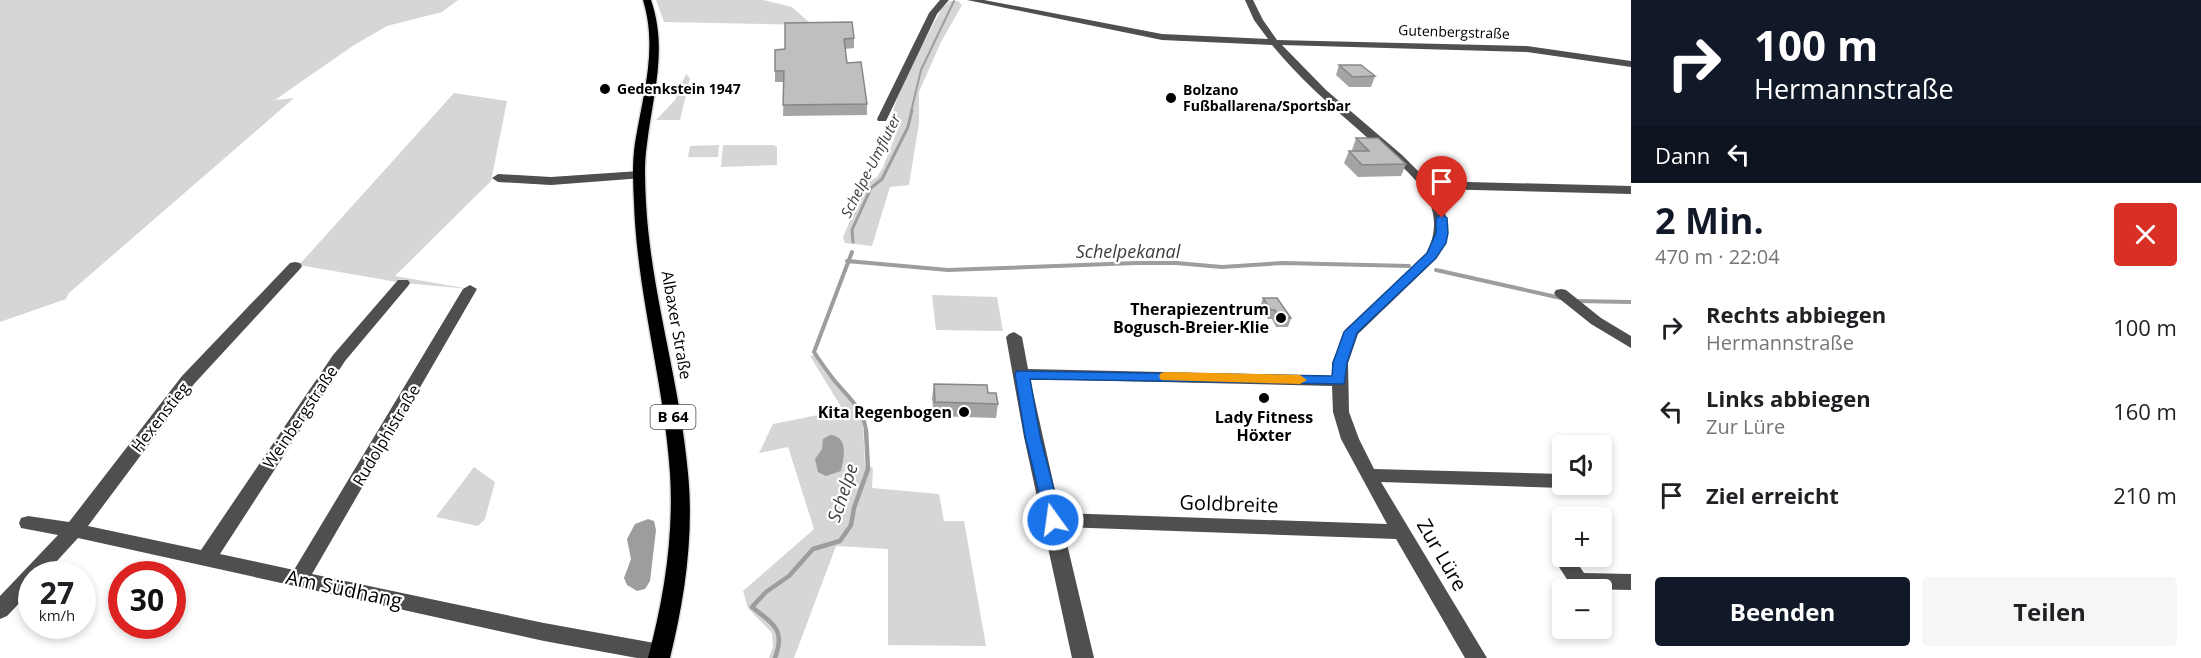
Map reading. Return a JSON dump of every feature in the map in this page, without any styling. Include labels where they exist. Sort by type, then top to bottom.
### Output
[{"type":"main road","name":"Albaxer Straße","points":[[647,0],[655,25],[656,47],[644,119],[639,176],[645,251],[671,401],[680,474],[679,547],[672,602],[660,656]]},
{"type":"street","points":[[882,118],[933,13],[945,0]]},
{"type":"street","name":"Zur Lüre","points":[[1249,0],[1259,22],[1275,43],[1318,89],[1425,185],[1442,218],[1440,243],[1418,269],[1351,332],[1340,363],[1341,412],[1350,439],[1368,475],[1476,658]]},
{"type":"street","name":"Gutenbergstraße","points":[[977,1],[1162,37],[1275,43],[1527,49],[1631,64]]},
{"type":"street","points":[[498,178],[551,181],[639,176]]},
{"type":"street","points":[[1425,185],[1631,190]]},
{"type":"street","name":"Hexenstieg","points":[[45,561],[74,530],[188,380],[295,266]]},
{"type":"street","name":"Weinbergstraße","points":[[206,559],[339,358],[404,283]]},
{"type":"street","name":"Rudolphistraße","points":[[299,579],[470,289]]},
{"type":"street","points":[[1561,293],[1596,321],[1631,343]]},
{"type":"street","points":[[1014,337],[1033,436],[1083,658]]},
{"type":"street","points":[[1022,374],[1339,381]]},
{"type":"street","points":[[1368,475],[1552,481]]},
{"type":"street","name":"Goldbreite","points":[[1053,520],[1403,532]]},
{"type":"street","name":"Am Südhang","points":[[28,523],[74,530],[660,656]]},
{"type":"street","points":[[1569,567],[1579,581],[1631,582]]},
{"type":"street","name":"Hexenstieg","points":[[0,610],[18,590]]},
{"type":"shaded area","points":[[0,0],[458,0],[442,12],[387,26],[354,45],[275,100],[294,98],[69,293],[66,299],[0,322]]},
{"type":"shaded area","points":[[656,0],[763,0],[792,7],[812,25],[664,22]]},
{"type":"shaded area","points":[[950,1],[958,1],[962,5],[941,42],[919,92],[919,123],[909,185],[890,187],[872,246],[845,243],[843,237],[866,184],[877,177],[883,167],[900,124],[892,123],[897,100],[942,8]]},
{"type":"shaded area","points":[[686,74],[690,78],[680,120],[656,120],[675,100]]},
{"type":"shaded area","points":[[454,93],[507,101],[491,181],[395,276],[470,289],[403,283],[299,265]]},
{"type":"shaded area","points":[[719,145],[718,157],[688,157],[690,146]]},
{"type":"shaded area","points":[[723,145],[773,145],[777,147],[777,165],[721,167]]},
{"type":"shaded area","points":[[932,295],[997,297],[1003,331],[936,330]]},
{"type":"shaded area","points":[[816,355],[827,374],[853,403],[863,422],[865,466],[873,468],[872,488],[939,494],[944,521],[964,521],[986,646],[888,645],[888,549],[836,546],[794,658],[769,658],[773,647],[772,633],[748,608],[743,591],[814,529],[788,447],[759,453],[773,424],[843,410],[810,356]]},
{"type":"shaded area","points":[[830,435],[836,436],[843,443],[844,454],[841,471],[826,476],[818,472],[815,459],[822,449],[823,439]]},
{"type":"shaded area","points":[[474,467],[495,482],[485,519],[478,526],[436,517]]},
{"type":"shaded area","points":[[648,519],[654,521],[656,530],[650,581],[645,589],[637,591],[627,585],[624,578],[631,559],[627,539],[635,524]]},
{"type":"building","points":[[852,22],[854,38],[844,39],[847,63],[861,62],[867,104],[783,105],[784,71],[775,71],[775,50],[785,49],[785,23]]},
{"type":"building","points":[[1339,65],[1361,65],[1375,76],[1353,77]]},
{"type":"building","points":[[1356,138],[1378,138],[1406,164],[1362,165],[1349,151],[1369,151]]},
{"type":"building","points":[[1263,298],[1277,298],[1291,318],[1280,318]]},
{"type":"building","points":[[934,384],[987,385],[988,393],[996,393],[998,404],[935,402]]},
{"type":"waterway","name":"Schelpe-Umfluter","points":[[911,112],[921,70],[954,1]]},
{"type":"waterway","name":"Schelpe-Umfluter","points":[[853,242],[852,230],[871,188],[882,179],[908,127],[912,110]]},
{"type":"waterway","name":"Schelpe-Umfluter","points":[[849,261],[852,252]]},
{"type":"waterway","name":"Schelpekanal","points":[[849,261],[948,270],[1136,263],[1176,263],[1222,267],[1283,263],[1409,266]]},
{"type":"waterway","name":"Schelpe","points":[[849,261],[814,352],[859,410],[866,432]]},
{"type":"waterway","name":"Schelpekanal","points":[[1436,270],[1561,298]]},
{"type":"waterway","name":"Schelpekanal","points":[[1575,301],[1631,302]]},
{"type":"waterway","name":"Schelpe","points":[[775,658],[779,640],[776,628],[752,607],[766,592],[789,576],[813,549],[840,541],[851,525],[854,508],[868,469],[866,430]]},
{"type":"slow traffic","points":[[1166,376],[1300,380]]},
{"type":"place","name":"Gedenkstein 1947","points":[[605,89]]},
{"type":"place","name":"Bolzano Fußballarena/Sportsbar","points":[[1171,98]]},
{"type":"place","name":"Therapiezentrum Bogusch-Breier-Klie","points":[[1281,318]]},
{"type":"place","name":"Lady Fitness Höxter","points":[[1264,398]]},
{"type":"place","name":"Kita Regenbogen","points":[[964,412]]},
{"type":"route","points":[[1053,520],[1033,436],[1022,374],[1339,381],[1340,363],[1351,332],[1431,256],[1440,243],[1442,218]]}]
